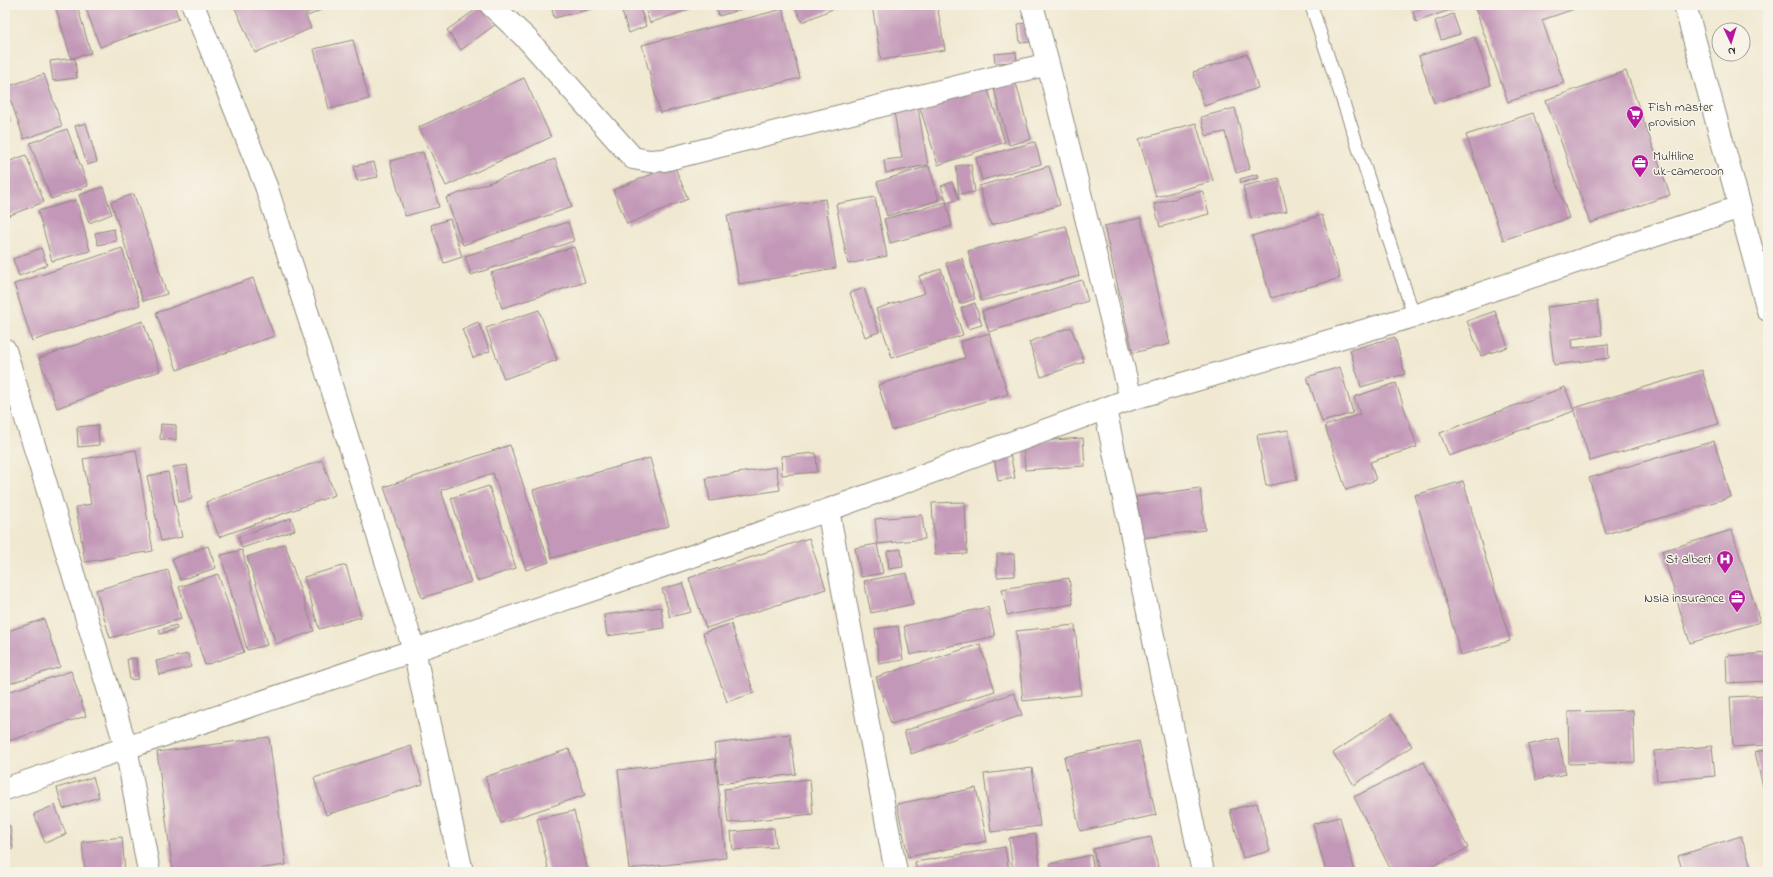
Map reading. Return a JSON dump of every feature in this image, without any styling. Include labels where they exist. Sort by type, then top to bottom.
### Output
[{"type":"main road","points":[[194,5],[266,186],[329,379],[414,650],[462,872]]},
{"type":"main road","points":[[491,5],[528,40],[632,158],[649,161],[664,160],[1048,64]]},
{"type":"main road","points":[[1032,5],[1131,399]]},
{"type":"main road","points":[[1685,5],[1768,310]]},
{"type":"main road","points":[[5,789],[828,510],[1131,399],[1414,316],[1740,207]]},
{"type":"main road","points":[[5,350],[126,747],[149,872]]},
{"type":"main road","points":[[1105,409],[1203,872]]},
{"type":"main road","points":[[828,510],[896,872]]},
{"type":"lane","points":[[1311,5],[1414,316]]},
{"type":"building","points":[[55,5],[77,5],[91,53],[71,58]]},
{"type":"building","points":[[174,5],[179,19],[100,47],[85,6]]},
{"type":"building","points":[[241,5],[301,5],[311,28],[255,53],[235,8]]},
{"type":"building","points":[[303,5],[332,5],[308,16]]},
{"type":"building","points":[[482,5],[496,24],[461,50],[447,30]]},
{"type":"building","points":[[551,5],[604,5],[604,6],[554,18]]},
{"type":"building","points":[[633,5],[639,5],[646,26],[629,33],[621,9]]},
{"type":"building","points":[[701,5],[650,23],[644,6]]},
{"type":"building","points":[[716,5],[756,5],[719,16]]},
{"type":"building","points":[[794,5],[842,5],[802,22]]},
{"type":"building","points":[[872,5],[937,5],[945,50],[881,60]]},
{"type":"building","points":[[1433,5],[1464,5],[1416,22],[1413,12]]},
{"type":"building","points":[[1474,5],[1586,5],[1542,20],[1564,83],[1508,102]]},
{"type":"building","points":[[783,9],[800,78],[660,113],[642,45]]},
{"type":"building","points":[[1453,14],[1460,34],[1441,40],[1435,21]]},
{"type":"building","points":[[1028,23],[1030,42],[1020,43],[1018,24]]},
{"type":"building","points":[[1475,37],[1491,85],[1434,103],[1419,56]]},
{"type":"building","points":[[353,40],[369,99],[329,109],[314,49]]},
{"type":"building","points":[[1016,52],[1017,62],[995,63],[994,54]]},
{"type":"building","points":[[1247,54],[1258,88],[1204,106],[1193,72]]},
{"type":"building","points":[[75,58],[77,78],[53,81],[50,61]]},
{"type":"building","points":[[1626,71],[1670,195],[1590,223],[1546,100]]},
{"type":"building","points":[[44,74],[62,126],[24,139],[6,87]]},
{"type":"building","points":[[524,78],[551,137],[446,186],[419,127]]},
{"type":"building","points":[[1016,83],[1031,139],[1009,145],[994,89]]},
{"type":"building","points":[[986,84],[1005,142],[938,165],[919,105]]},
{"type":"building","points":[[5,106],[11,121],[5,123]]},
{"type":"building","points":[[918,108],[928,165],[886,173],[884,160],[902,158],[894,112]]},
{"type":"building","points":[[1235,108],[1250,169],[1236,173],[1225,132],[1206,136],[1201,117]]},
{"type":"building","points":[[1533,113],[1569,218],[1503,240],[1466,135]]},
{"type":"building","points":[[86,123],[97,162],[87,165],[75,126]]},
{"type":"building","points":[[1196,123],[1213,181],[1156,197],[1139,139]]},
{"type":"building","points":[[67,129],[88,186],[51,199],[30,143]]},
{"type":"building","points":[[1035,142],[1041,164],[982,180],[976,158]]},
{"type":"building","points":[[423,152],[439,207],[405,216],[390,161]]},
{"type":"building","points":[[26,155],[44,202],[5,217],[5,163]]},
{"type":"building","points":[[555,159],[572,207],[463,245],[446,198]]},
{"type":"building","points":[[374,162],[378,177],[357,181],[354,166]]},
{"type":"building","points":[[971,164],[975,192],[959,194],[956,166]]},
{"type":"building","points":[[674,165],[688,199],[627,224],[613,190]]},
{"type":"building","points":[[929,166],[939,200],[887,216],[877,182]]},
{"type":"building","points":[[1049,166],[1060,205],[991,225],[979,186]]},
{"type":"building","points":[[1258,174],[1259,178],[1241,183],[1240,179]]},
{"type":"building","points":[[1279,178],[1287,211],[1251,219],[1243,186]]},
{"type":"building","points":[[952,182],[959,199],[947,203],[941,186]]},
{"type":"building","points":[[103,187],[112,214],[89,223],[79,195]]},
{"type":"building","points":[[1203,191],[1209,214],[1160,227],[1154,204]]},
{"type":"building","points":[[134,194],[167,294],[143,301],[111,202]]},
{"type":"building","points":[[875,197],[887,256],[848,264],[836,204]]},
{"type":"building","points":[[825,199],[836,268],[739,284],[727,215]]},
{"type":"building","points":[[76,200],[90,251],[52,261],[38,211]]},
{"type":"building","points":[[946,202],[952,226],[890,243],[884,219]]},
{"type":"building","points":[[1322,215],[1340,278],[1271,298],[1252,236]]},
{"type":"building","points":[[1141,218],[1170,344],[1133,353],[1104,226]]},
{"type":"building","points":[[450,219],[462,257],[444,263],[431,225]]},
{"type":"building","points":[[568,222],[574,241],[471,275],[465,256]]},
{"type":"building","points":[[1066,226],[1079,276],[981,301],[968,251]]},
{"type":"building","points":[[114,229],[116,241],[98,245],[95,233]]},
{"type":"building","points":[[574,247],[585,282],[502,308],[491,273]]},
{"type":"building","points":[[41,248],[47,265],[19,276],[13,259]]},
{"type":"building","points":[[122,248],[140,305],[32,341],[14,284]]},
{"type":"building","points":[[962,258],[975,299],[960,304],[946,263]]},
{"type":"building","points":[[941,269],[963,335],[892,358],[876,309],[925,293],[919,276]]},
{"type":"building","points":[[253,278],[274,336],[177,370],[156,313]]},
{"type":"building","points":[[1082,280],[1088,301],[989,332],[982,311]]},
{"type":"building","points":[[864,288],[879,332],[865,337],[850,293]]},
{"type":"building","points":[[1597,301],[1602,335],[1572,339],[1573,348],[1608,344],[1609,358],[1554,365],[1547,307]]},
{"type":"building","points":[[975,303],[982,325],[968,329],[961,308]]},
{"type":"building","points":[[539,310],[557,360],[504,379],[486,328]]},
{"type":"building","points":[[1495,311],[1508,347],[1481,356],[1467,321]]},
{"type":"building","points":[[143,321],[160,371],[57,408],[39,358]]},
{"type":"building","points":[[478,322],[490,351],[473,358],[462,329]]},
{"type":"building","points":[[1071,327],[1084,362],[1041,377],[1029,342]]},
{"type":"building","points":[[989,333],[1008,394],[892,430],[878,385],[965,358],[960,342]]},
{"type":"building","points":[[1395,337],[1405,374],[1361,387],[1350,350]]},
{"type":"building","points":[[1340,367],[1353,413],[1322,422],[1307,377]]},
{"type":"building","points":[[1702,370],[1718,424],[1590,461],[1574,408]]},
{"type":"building","points":[[1396,383],[1417,447],[1370,462],[1376,480],[1346,490],[1325,426],[1360,414],[1354,397]]},
{"type":"building","points":[[1565,387],[1574,411],[1449,456],[1440,433]]},
{"type":"building","points":[[161,424],[176,425],[176,440],[160,439]]},
{"type":"building","points":[[98,425],[99,445],[78,447],[77,427]]},
{"type":"building","points":[[1288,430],[1297,480],[1266,486],[1257,435]]},
{"type":"building","points":[[1083,438],[1085,466],[1025,470],[1023,442]]},
{"type":"building","points":[[1714,441],[1731,497],[1606,534],[1589,478]]},
{"type":"building","points":[[510,445],[549,562],[526,570],[493,473],[441,490],[471,582],[422,598],[384,487]]},
{"type":"building","points":[[136,450],[153,551],[85,562],[76,507],[91,504],[83,459]]},
{"type":"building","points":[[816,453],[817,472],[782,475],[781,456]]},
{"type":"building","points":[[1010,454],[1015,478],[998,481],[994,457]]},
{"type":"building","points":[[650,458],[669,526],[552,558],[533,490]]},
{"type":"building","points":[[322,460],[335,495],[219,537],[206,502]]},
{"type":"building","points":[[187,465],[192,499],[179,502],[173,467]]},
{"type":"building","points":[[776,467],[780,490],[710,501],[706,478]]},
{"type":"building","points":[[168,472],[182,537],[161,541],[147,476]]},
{"type":"building","points":[[1463,481],[1510,641],[1461,655],[1415,495]]},
{"type":"building","points":[[489,486],[516,568],[477,581],[451,498]]},
{"type":"building","points":[[1200,488],[1205,530],[1142,538],[1136,497]]},
{"type":"building","points":[[965,502],[967,554],[935,555],[932,503]]},
{"type":"building","points":[[922,515],[925,539],[878,544],[875,519]]},
{"type":"building","points":[[291,518],[295,530],[242,548],[238,537]]},
{"type":"building","points":[[1732,530],[1760,622],[1690,643],[1662,551]]},
{"type":"building","points":[[809,538],[826,589],[706,628],[689,578]]},
{"type":"building","points":[[285,544],[314,631],[276,644],[247,557]]},
{"type":"building","points":[[877,544],[883,573],[861,577],[855,548]]},
{"type":"building","points":[[208,546],[216,568],[180,580],[172,559]]},
{"type":"building","points":[[901,549],[903,567],[889,569],[887,551]]},
{"type":"building","points":[[242,550],[267,645],[247,650],[221,555]]},
{"type":"building","points":[[997,554],[1014,554],[1015,576],[997,577]]},
{"type":"building","points":[[346,565],[361,617],[319,629],[304,577]]},
{"type":"building","points":[[168,570],[181,619],[110,638],[96,590]]},
{"type":"building","points":[[907,573],[913,604],[871,613],[864,581]]},
{"type":"building","points":[[218,574],[244,652],[205,665],[179,587]]},
{"type":"building","points":[[1069,578],[1073,604],[1007,615],[1002,589]]},
{"type":"building","points":[[683,583],[691,612],[670,617],[662,589]]},
{"type":"building","points":[[661,607],[664,628],[607,636],[604,615]]},
{"type":"building","points":[[988,607],[995,636],[910,655],[904,626]]},
{"type":"building","points":[[44,619],[60,667],[5,685],[5,632]]},
{"type":"building","points":[[731,624],[754,693],[727,702],[703,633]]},
{"type":"building","points":[[176,625],[177,629],[160,634],[159,630]]},
{"type":"building","points":[[1075,625],[1081,695],[1023,701],[1016,631]]},
{"type":"building","points":[[898,626],[903,660],[879,664],[875,629]]},
{"type":"building","points":[[980,644],[995,691],[891,724],[876,677]]},
{"type":"building","points":[[1768,653],[1768,681],[1727,683],[1726,656]]},
{"type":"building","points":[[188,654],[191,667],[159,675],[156,661]]},
{"type":"building","points":[[136,658],[138,679],[130,680],[127,659]]},
{"type":"building","points":[[71,671],[86,716],[5,742],[5,693]]},
{"type":"building","points":[[1014,693],[1022,715],[911,754],[904,731]]},
{"type":"building","points":[[1768,695],[1768,745],[1733,747],[1730,697]]},
{"type":"building","points":[[1633,710],[1635,762],[1569,764],[1568,712]]},
{"type":"building","points":[[1391,714],[1412,746],[1354,785],[1333,753]]},
{"type":"building","points":[[790,734],[796,774],[719,784],[714,744]]},
{"type":"building","points":[[269,737],[286,865],[234,872],[173,872],[157,752]]},
{"type":"building","points":[[1558,738],[1566,774],[1536,780],[1528,745]]},
{"type":"building","points":[[1139,741],[1156,815],[1080,831],[1064,757]]},
{"type":"building","points":[[411,746],[423,784],[326,815],[314,778]]},
{"type":"building","points":[[1712,746],[1715,776],[1657,781],[1654,751]]},
{"type":"building","points":[[569,749],[585,795],[501,823],[485,777]]},
{"type":"building","points":[[1768,749],[1768,799],[1766,800],[1755,752]]},
{"type":"building","points":[[715,759],[726,858],[629,869],[618,770]]},
{"type":"building","points":[[1424,762],[1468,848],[1421,872],[1392,872],[1354,797]]},
{"type":"building","points":[[1032,768],[1040,826],[991,832],[984,774]]},
{"type":"building","points":[[93,777],[99,797],[63,809],[57,788]]},
{"type":"building","points":[[810,779],[813,814],[728,823],[724,789]]},
{"type":"building","points":[[976,788],[987,841],[908,857],[897,804]]},
{"type":"building","points":[[1257,803],[1270,851],[1243,858],[1230,810]]},
{"type":"building","points":[[55,805],[66,834],[45,843],[34,814]]},
{"type":"building","points":[[574,811],[588,872],[549,872],[537,819]]},
{"type":"building","points":[[1340,817],[1355,872],[1326,872],[1313,824]]},
{"type":"building","points":[[5,826],[10,826],[13,849],[5,851]]},
{"type":"building","points":[[774,828],[776,847],[733,850],[731,832]]},
{"type":"building","points":[[1036,834],[1041,872],[1013,872],[1009,838]]},
{"type":"building","points":[[1741,836],[1753,872],[1683,872],[1678,856]]},
{"type":"building","points":[[122,837],[125,872],[85,872],[82,842]]},
{"type":"building","points":[[1151,837],[1159,872],[1098,872],[1093,849]]},
{"type":"building","points":[[1005,847],[1009,872],[917,872],[915,862]]},
{"type":"building","points":[[1091,855],[1094,872],[1052,872],[1050,864]]},
{"type":"place","name":"Fish master provision","points":[[1635,129]]},
{"type":"place","name":"Multiline uk-cameroon","points":[[1640,178]]},
{"type":"place","name":"St albert","points":[[1725,574]]},
{"type":"place","name":"Nsia insurance","points":[[1737,613]]}]
